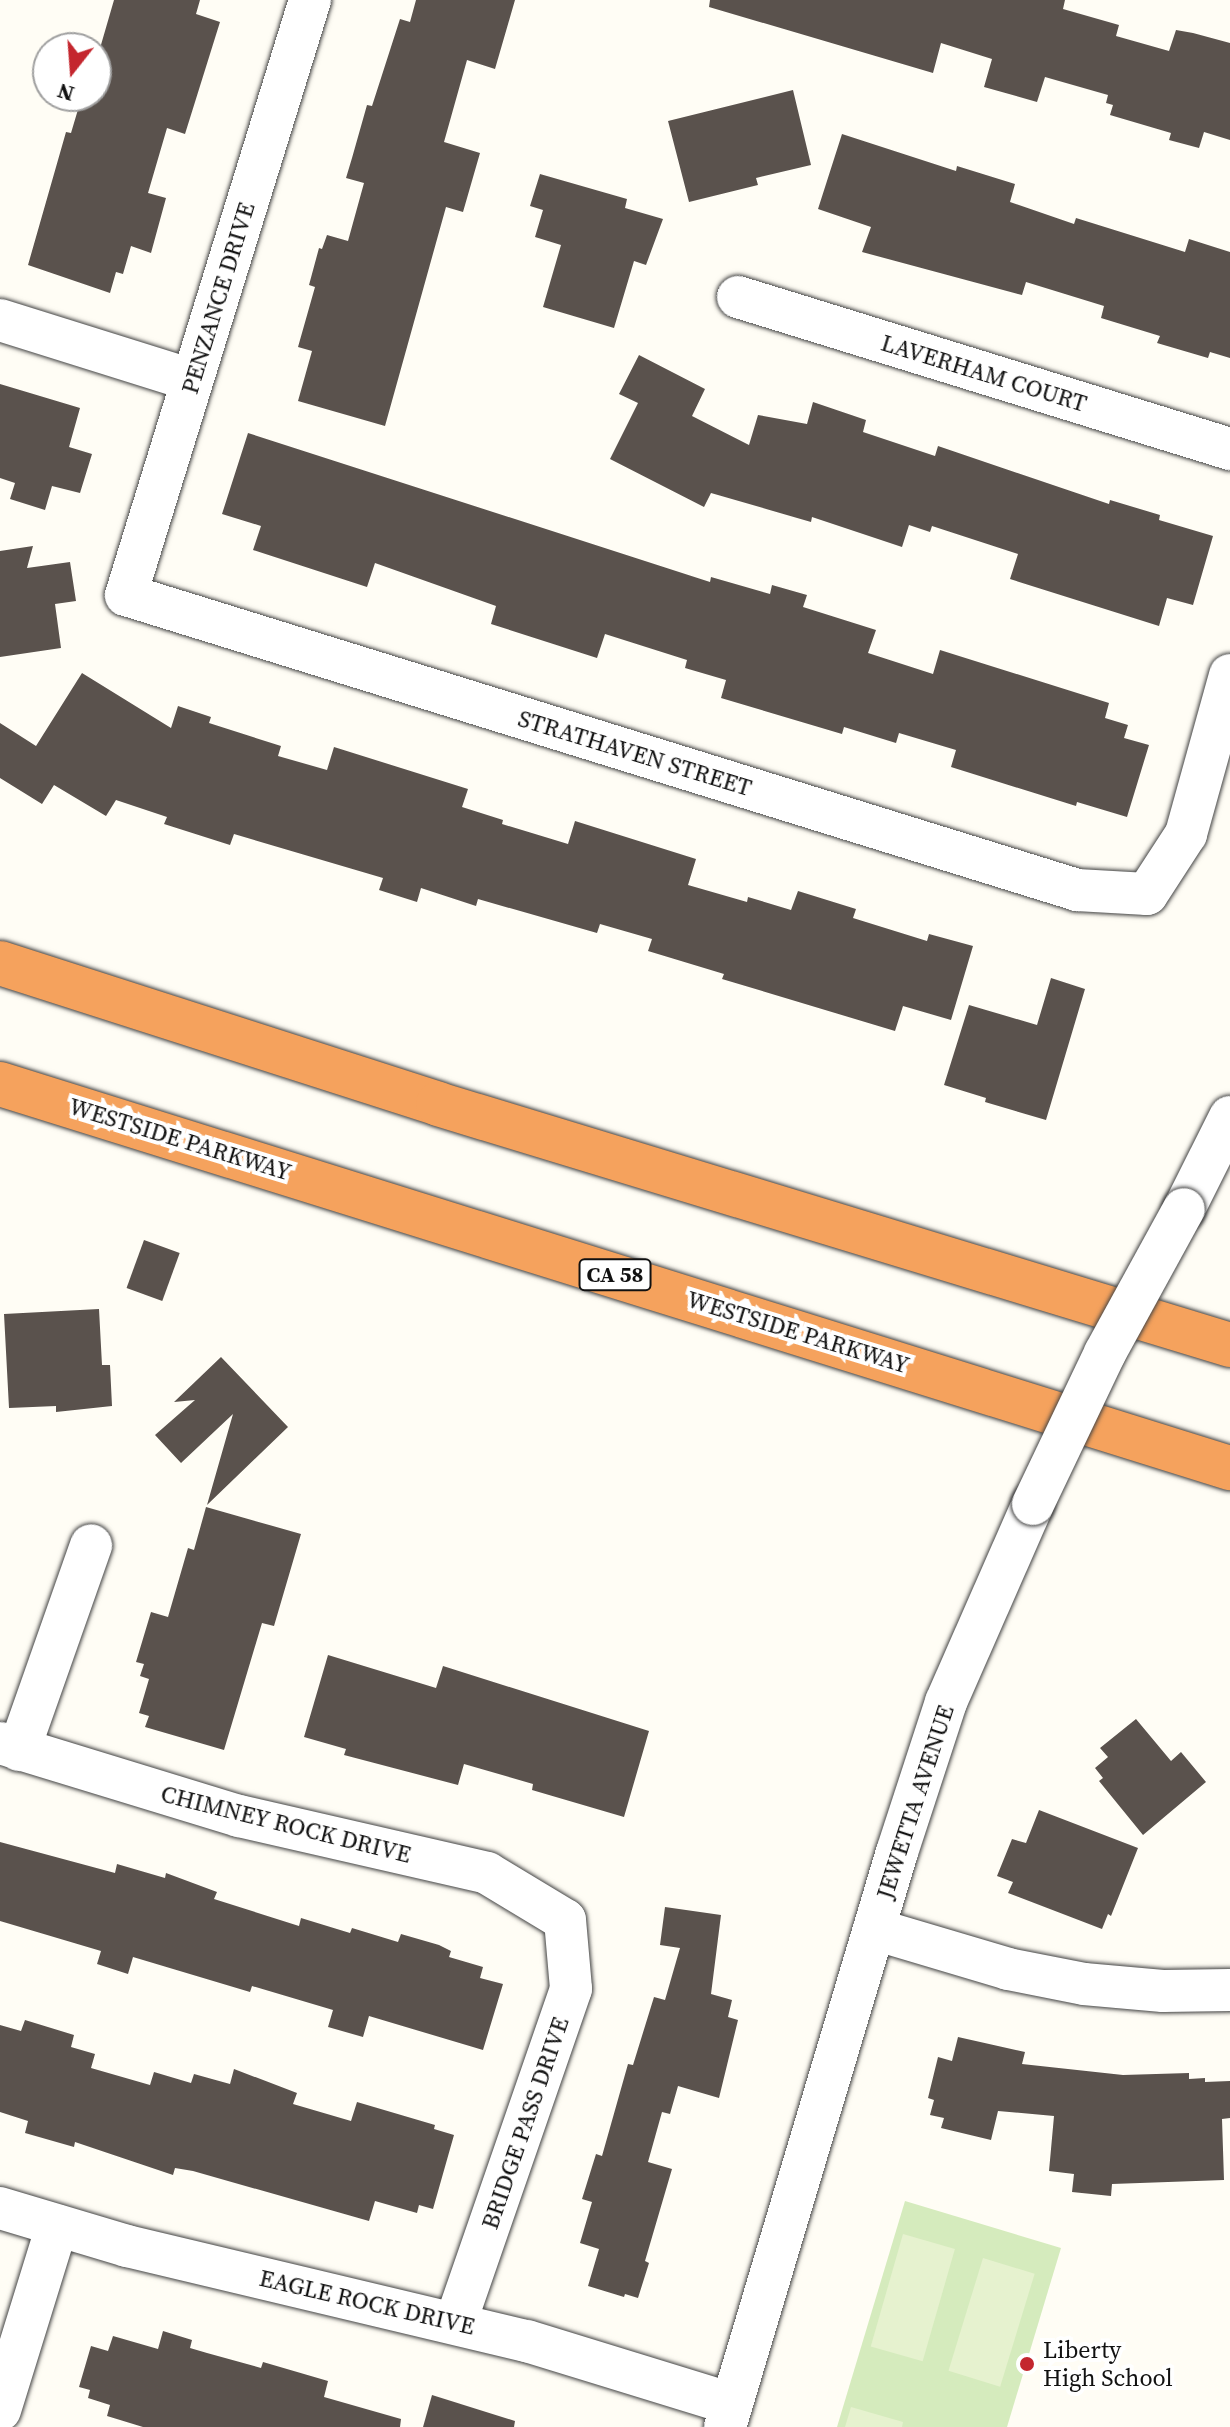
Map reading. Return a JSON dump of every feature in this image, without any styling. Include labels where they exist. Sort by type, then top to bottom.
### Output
[{"type":"highway","points":[[0,963],[438,1104],[1230,1345]]},
{"type":"highway","name":"WESTSIDE PARKWAY","points":[[0,1084],[1230,1468]]},
{"type":"street","name":"PENZANCE DRIVE","points":[[126,595],[310,0]]},
{"type":"street","name":"LAVERHAM COURT","points":[[738,297],[1230,449]]},
{"type":"street","points":[[0,320],[192,380]]},
{"type":"street","name":"STRATHAVEN STREET","points":[[126,595],[1077,890],[1147,894],[1186,834],[1230,675]]},
{"type":"street","name":"JEWETTA AVENUE","points":[[728,2415],[874,1929],[946,1702],[1033,1504],[1105,1353],[1184,1209],[1230,1117]]},
{"type":"street","name":"JEWETTA AVENUE","points":[[1184,1209],[1230,1153]]},
{"type":"street","points":[[10,1746],[91,1545]]},
{"type":"street","name":"CHIMNEY ROCK DRIVE","points":[[10,1746],[239,1816],[487,1873],[565,1920]]},
{"type":"street","name":"BRIDGE PASS DRIVE","points":[[456,2322],[571,1989],[565,1920]]},
{"type":"street","points":[[874,1929],[1008,1969],[1084,1984],[1163,1991],[1230,1990]]},
{"type":"street","name":"EAGLE ROCK DRIVE","points":[[0,2208],[57,2226],[456,2322],[728,2415]]},
{"type":"street","points":[[0,2410],[57,2226]]},
{"type":"green space","points":[[905,2201],[1061,2248],[1007,2427],[837,2427]]},
{"type":"green space","points":[[903,2234],[955,2249],[923,2361],[871,2346]]},
{"type":"green space","points":[[983,2258],[1035,2274],[1000,2387],[949,2371]]},
{"type":"green space","points":[[851,2407],[903,2422],[902,2427],[845,2427]]},
{"type":"building","points":[[114,0],[200,0],[196,14],[220,22],[185,134],[167,128],[148,193],[166,198],[151,253],[131,246],[123,274],[116,272],[110,293],[28,265],[66,132],[71,133],[77,112],[112,112],[112,32],[105,32]]},
{"type":"building","points":[[416,0],[515,0],[495,69],[467,60],[444,142],[480,153],[463,212],[446,207],[385,426],[298,401],[312,351],[298,347],[315,287],[309,285],[319,248],[322,249],[327,235],[348,241],[364,183],[346,178],[367,105],[372,106],[400,19],[410,22]]},
{"type":"building","points":[[710,0],[1065,0],[1063,9],[1119,25],[1116,36],[1169,51],[1176,30],[1193,33],[1230,43],[1230,140],[1204,132],[1199,148],[1169,140],[1171,133],[1110,115],[1113,105],[1106,103],[1108,95],[1045,77],[1037,102],[984,87],[992,59],[941,43],[933,73],[709,7]]},
{"type":"building","points":[[793,90],[811,165],[756,178],[758,185],[689,202],[668,121]]},
{"type":"building","points":[[842,134],[956,171],[957,166],[1015,184],[1010,202],[1074,224],[1076,218],[1185,252],[1189,239],[1230,252],[1230,358],[1210,352],[1208,358],[1157,343],[1160,336],[1101,318],[1104,306],[1026,282],[1022,295],[862,252],[871,227],[818,209]]},
{"type":"building","points":[[540,174],[627,199],[625,208],[663,219],[646,265],[634,261],[614,328],[543,307],[561,245],[535,237],[543,210],[530,206]]},
{"type":"building","points":[[639,355],[705,389],[692,416],[749,445],[758,415],[807,424],[813,402],[866,420],[863,432],[935,456],[938,446],[1109,504],[1110,500],[1160,515],[1159,520],[1213,536],[1193,605],[1167,598],[1159,626],[1010,579],[1018,554],[932,526],[930,532],[909,525],[902,547],[812,517],[811,522],[711,493],[704,507],[610,459],[638,403],[619,394]]},
{"type":"building","points":[[0,384],[80,408],[69,447],[92,454],[80,493],[52,486],[45,510],[10,499],[15,483],[0,478]]},
{"type":"building","points":[[248,433],[710,582],[711,577],[770,594],[772,585],[807,595],[803,607],[876,630],[868,653],[933,674],[940,650],[1109,703],[1105,718],[1128,725],[1124,738],[1149,745],[1127,817],[1077,802],[1076,806],[951,767],[956,750],[899,733],[896,743],[844,727],[842,734],[721,698],[726,680],[685,668],[687,660],[605,634],[597,658],[491,624],[496,606],[375,563],[367,587],[253,550],[261,526],[222,514]]},
{"type":"building","points":[[33,546],[27,568],[70,562],[76,601],[55,604],[61,648],[0,657],[0,551]]},
{"type":"building","points":[[82,673],[171,728],[178,706],[211,717],[209,723],[281,746],[278,756],[327,770],[334,747],[468,789],[462,807],[503,820],[502,824],[568,844],[575,821],[696,859],[688,885],[747,902],[748,897],[791,910],[798,891],[856,909],[853,918],[927,941],[929,934],[973,946],[951,1020],[903,1006],[895,1031],[722,979],[724,974],[648,951],[652,939],[600,924],[597,933],[478,899],[476,906],[421,888],[417,902],[379,890],[383,878],[234,834],[230,845],[164,824],[167,817],[116,800],[106,816],[54,785],[42,804],[0,778],[0,723],[36,746]]},
{"type":"building","points":[[1051,978],[1085,989],[1046,1120],[985,1102],[986,1098],[944,1085],[969,1005],[1037,1025]]},
{"type":"building","points":[[144,1240],[180,1253],[162,1301],[127,1288]]},
{"type":"building","points":[[99,1309],[102,1365],[110,1365],[112,1406],[56,1412],[56,1406],[9,1408],[4,1314]]},
{"type":"building","points":[[221,1357],[288,1427],[207,1505],[233,1414],[181,1463],[155,1435],[195,1400],[174,1402]]},
{"type":"building","points":[[206,1507],[301,1534],[274,1626],[262,1623],[224,1750],[145,1727],[149,1716],[139,1713],[149,1679],[140,1676],[144,1664],[136,1662],[151,1612],[168,1617],[188,1548],[194,1550]]},
{"type":"building","points":[[328,1655],[436,1688],[443,1666],[649,1731],[624,1817],[532,1790],[533,1784],[464,1764],[458,1785],[344,1755],[346,1749],[304,1737]]},
{"type":"building","points":[[1136,1719],[1171,1761],[1181,1752],[1206,1782],[1143,1835],[1099,1781],[1103,1778],[1095,1768],[1108,1757],[1100,1748]]},
{"type":"building","points":[[1039,1810],[1138,1848],[1111,1916],[1108,1914],[1102,1929],[1008,1893],[1013,1882],[997,1876],[1012,1839],[1026,1843]]},
{"type":"building","points":[[0,1842],[115,1873],[117,1864],[165,1878],[166,1873],[217,1892],[214,1899],[299,1926],[301,1918],[350,1933],[352,1928],[398,1942],[401,1934],[439,1945],[451,1951],[449,1957],[483,1967],[480,1978],[503,1984],[483,2050],[369,2016],[363,2037],[328,2027],[333,2010],[252,1986],[250,1992],[133,1957],[128,1974],[97,1964],[101,1951],[0,1921]]},
{"type":"building","points":[[665,1907],[721,1915],[711,1994],[732,2000],[728,2017],[738,2020],[719,2098],[678,2086],[670,2114],[662,2112],[648,2162],[672,2169],[645,2261],[649,2263],[638,2298],[625,2294],[624,2297],[588,2286],[599,2249],[580,2243],[592,2202],[582,2199],[596,2154],[602,2156],[628,2064],[633,2065],[654,1997],[665,2000],[680,1948],[660,1945]]},
{"type":"building","points":[[25,2020],[74,2035],[71,2047],[95,2054],[91,2068],[150,2085],[154,2072],[191,2083],[194,2074],[230,2084],[234,2069],[297,2093],[293,2104],[351,2121],[357,2102],[435,2125],[434,2129],[454,2135],[433,2209],[419,2205],[417,2213],[375,2201],[369,2221],[193,2171],[175,2168],[173,2175],[75,2142],[74,2147],[25,2133],[28,2121],[0,2112],[0,2025],[21,2031]]},
{"type":"building","points":[[958,2037],[1025,2052],[1022,2064],[1123,2075],[1189,2073],[1189,2079],[1230,2081],[1230,2118],[1222,2119],[1224,2180],[1112,2184],[1111,2196],[1072,2192],[1074,2174],[1049,2171],[1054,2116],[998,2111],[991,2140],[941,2128],[944,2118],[930,2115],[934,2100],[928,2098],[938,2057],[952,2061]]},
{"type":"building","points":[[163,2331],[192,2340],[190,2348],[261,2368],[263,2362],[328,2381],[324,2397],[401,2419],[400,2427],[143,2427],[107,2416],[110,2405],[88,2398],[90,2390],[79,2387],[91,2346],[108,2351],[113,2336],[158,2349]]},
{"type":"building","points":[[432,2395],[515,2421],[514,2427],[423,2427]]},
{"type":"place","name":"Liberty High School","points":[[1027,2364]]}]
